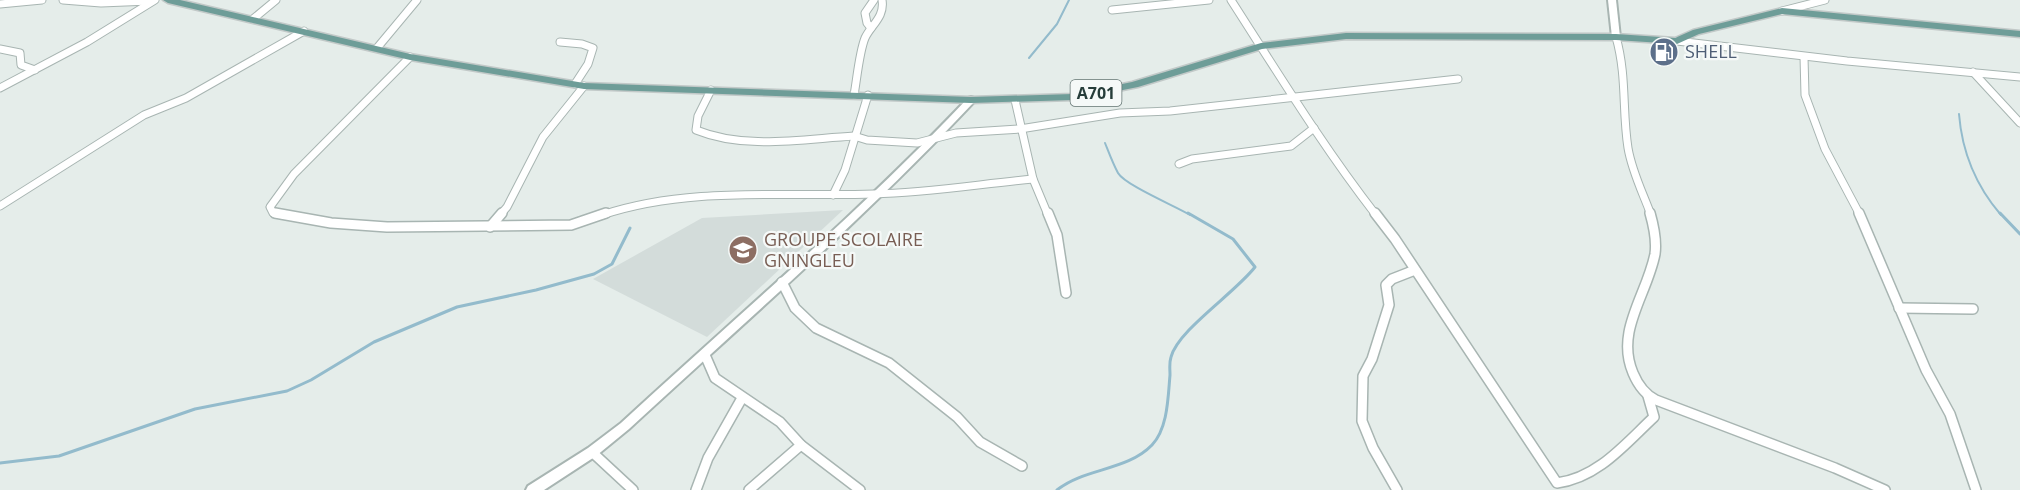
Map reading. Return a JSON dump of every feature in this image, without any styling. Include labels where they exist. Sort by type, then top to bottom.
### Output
[{"type":"main road","name":"A701","points":[[168,0],[410,57],[580,85],[867,94],[971,100],[1073,97],[1134,86],[1261,46],[1311,39],[1385,34],[1616,37],[1677,41],[1696,32],[1782,11],[2020,34]]},
{"type":"street","points":[[0,4],[42,0]]},
{"type":"street","points":[[63,0],[100,3],[154,1]]},
{"type":"street","points":[[254,19],[276,0]]},
{"type":"street","points":[[377,48],[417,0]]},
{"type":"street","points":[[872,28],[867,23],[865,13],[874,0]]},
{"type":"street","points":[[1113,10],[1209,0]]},
{"type":"street","points":[[1231,0],[1293,97],[1415,270],[1560,486],[1594,469],[1621,451],[1630,439],[1654,417],[1648,396],[1631,373],[1625,349],[1627,334],[1642,287],[1651,270],[1655,251],[1654,227],[1629,155],[1623,88],[1624,70],[1616,37],[1612,0]]},
{"type":"street","points":[[1782,11],[1823,0]]},
{"type":"street","points":[[0,88],[87,42],[154,1]]},
{"type":"street","points":[[854,95],[865,38],[878,21],[884,2]]},
{"type":"street","points":[[0,206],[144,115],[186,98],[304,31]]},
{"type":"street","points":[[1677,41],[1804,57],[2020,77]]},
{"type":"street","points":[[490,227],[507,207],[543,137],[580,85],[588,64],[593,48],[582,44],[560,42]]},
{"type":"street","points":[[0,49],[20,53],[21,65],[35,70]]},
{"type":"street","points":[[410,57],[294,174],[272,201],[270,207],[273,213],[331,223],[387,227],[570,225],[629,206],[682,196],[877,194],[1033,179]]},
{"type":"street","points":[[1804,57],[1805,95],[1825,149],[1840,182],[1861,217],[1926,370],[1950,414],[1976,490]]},
{"type":"street","points":[[1973,72],[2020,123]]},
{"type":"street","points":[[711,90],[698,116],[696,130],[711,137],[766,141],[854,136],[902,143],[934,139],[956,133],[1020,129],[1120,113],[1160,112],[1458,79]]},
{"type":"street","points":[[833,195],[845,170],[867,94]]},
{"type":"street","points":[[533,490],[592,452],[705,355],[877,194],[971,100]]},
{"type":"street","points":[[1015,100],[1033,179],[1057,235],[1066,293]]},
{"type":"street","points":[[1179,164],[1192,159],[1292,146],[1314,128]]},
{"type":"street","points":[[1397,490],[1373,448],[1362,421],[1363,384],[1389,304],[1386,285],[1392,279],[1415,270]]},
{"type":"street","points":[[782,282],[796,311],[816,328],[889,363],[957,417],[980,442],[1022,466]]},
{"type":"street","points":[[1899,308],[1973,309]]},
{"type":"street","points":[[705,355],[715,378],[780,422],[801,445],[860,490]]},
{"type":"street","points":[[1648,396],[1721,426],[1839,469],[1885,490]]},
{"type":"street","points":[[696,490],[708,458],[742,398]]},
{"type":"street","points":[[749,490],[801,445]]},
{"type":"street","points":[[592,452],[633,490]]},
{"type":"shaded area","points":[[843,210],[707,337],[593,279],[702,218]]},
{"type":"waterway","points":[[1029,58],[1057,24],[1069,0]]},
{"type":"waterway","points":[[1959,114],[1963,142],[1972,168],[1984,192],[2001,215]]},
{"type":"waterway","points":[[1105,143],[1116,170],[1122,178],[1190,215]]},
{"type":"waterway","points":[[1057,490],[1080,477],[1130,460],[1152,445],[1164,421],[1169,393],[1170,362],[1176,346],[1184,335],[1255,267],[1233,239],[1188,213]]},
{"type":"waterway","points":[[2000,213],[2020,234]]},
{"type":"waterway","points":[[0,463],[59,456],[195,409],[287,391],[311,380],[374,342],[457,307],[536,290],[594,274],[612,264],[630,228]]},
{"type":"place","name":"SHELL","points":[[1664,52]]},
{"type":"place","name":"GROUPE SCOLAIRE GNINGLEU","points":[[743,250]]}]
